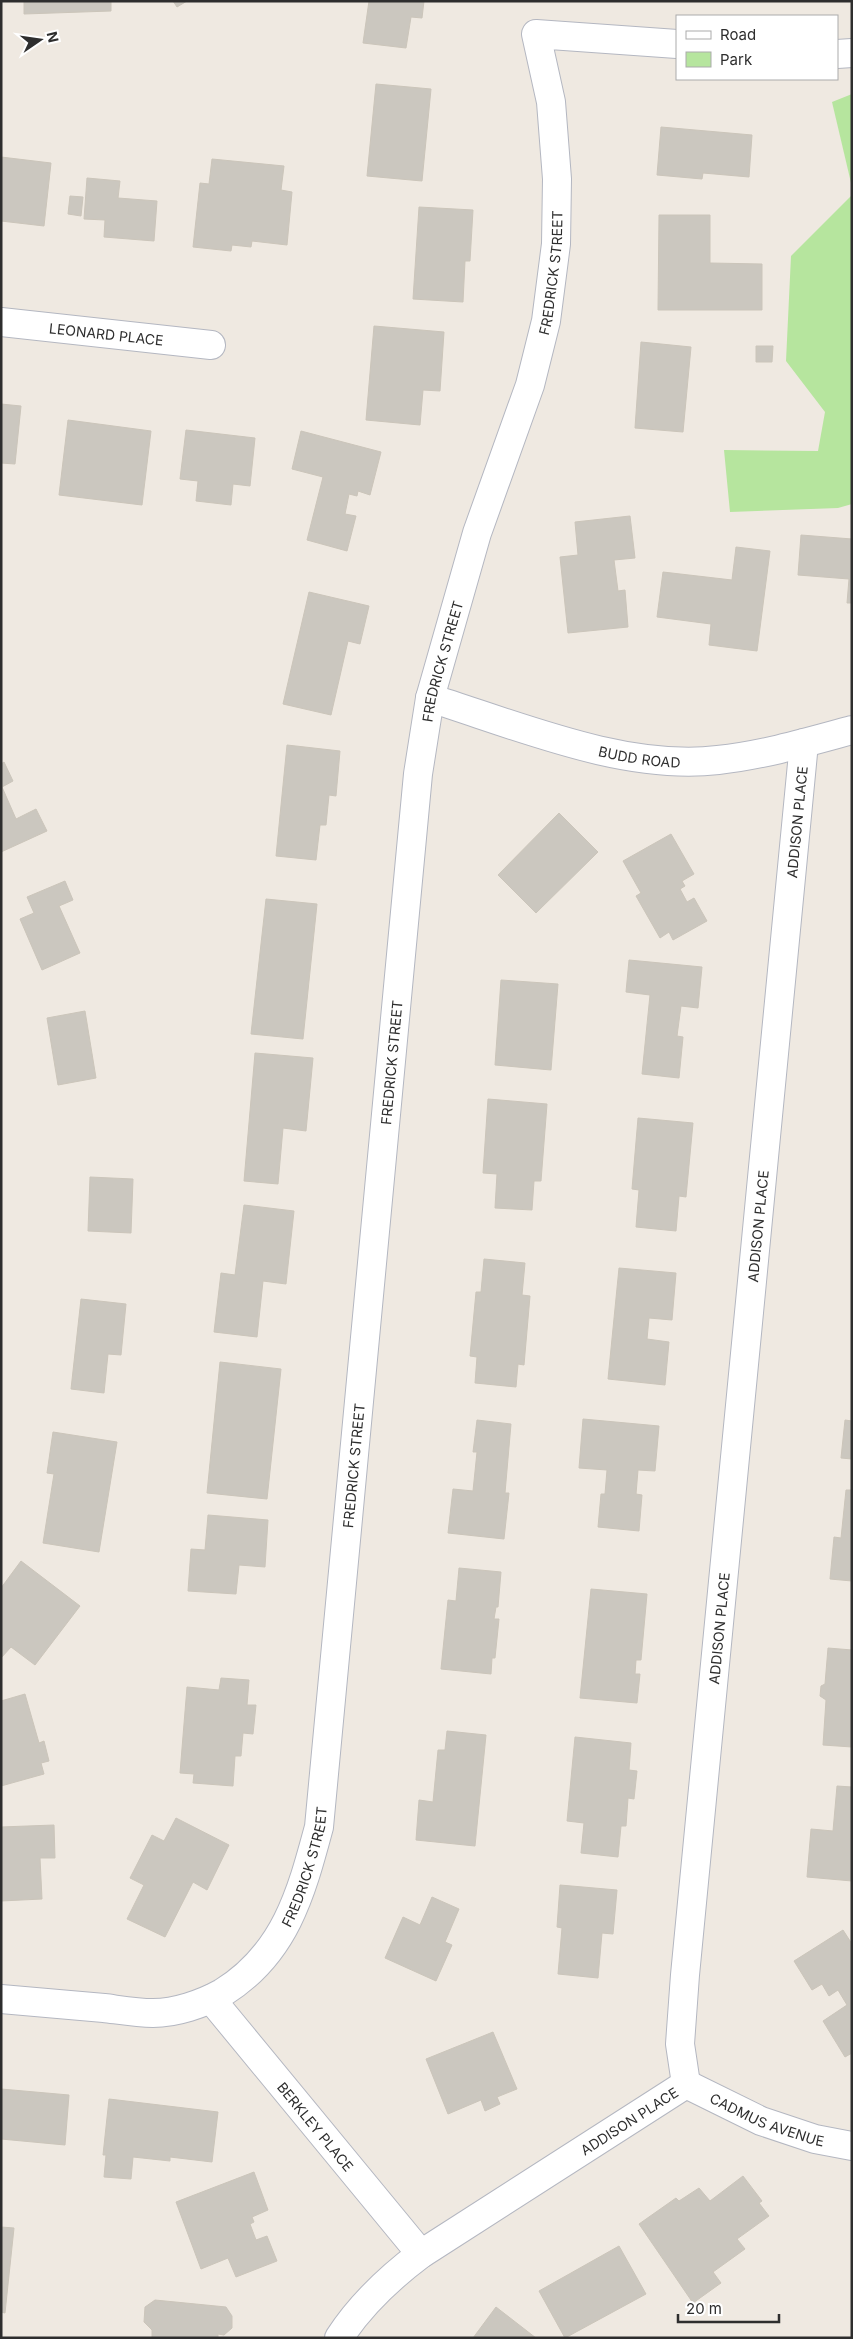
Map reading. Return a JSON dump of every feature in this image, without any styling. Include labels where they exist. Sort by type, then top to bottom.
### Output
[{"type":"street","name":"FREDRICK STREET","points":[[1,1999],[154,2013],[191,2007],[211,1999],[243,1980],[269,1953],[288,1921],[304,1880],[319,1827],[418,774],[430,698],[476,533],[530,385],[546,321],[556,244],[557,179],[551,102],[536,34],[676,44]]},
{"type":"street","points":[[838,54],[852,52]]},
{"type":"street","name":"LEONARD PLACE","points":[[1,322],[211,345]]},
{"type":"street","name":"BUDD ROAD","points":[[430,698],[601,751],[658,761],[716,760],[774,752],[852,730]]},
{"type":"street","name":"ADDISON PLACE","points":[[339,2338],[353,2316],[393,2274],[421,2254],[686,2084],[680,2044],[685,1975],[804,743]]},
{"type":"street","name":"BERKLEY PLACE","points":[[211,1999],[421,2254]]},
{"type":"street","name":"CADMUS AVENUE","points":[[686,2084],[762,2121],[815,2139],[852,2146]]},
{"type":"green space","points":[[852,94],[852,187],[832,102]]},
{"type":"green space","points":[[852,195],[852,504],[838,508],[730,512],[724,450],[818,451],[825,412],[786,361],[791,256]]},
{"type":"building","points":[[24,1],[111,1],[111,11],[24,14]]},
{"type":"building","points":[[173,1],[187,1],[177,7]]},
{"type":"building","points":[[369,1],[424,1],[422,18],[411,17],[406,48],[363,43]]},
{"type":"building","points":[[376,84],[431,89],[422,181],[367,176]]},
{"type":"building","points":[[661,127],[752,135],[749,177],[703,173],[702,179],[657,175]]},
{"type":"building","points":[[1,157],[51,163],[44,226],[1,221]]},
{"type":"building","points":[[212,159],[284,166],[281,190],[292,192],[287,245],[252,241],[251,247],[232,245],[231,251],[193,247],[200,183],[209,184]]},
{"type":"building","points":[[87,178],[120,181],[118,198],[157,201],[154,241],[104,237],[105,220],[84,219]]},
{"type":"building","points":[[70,196],[83,197],[81,216],[68,214]]},
{"type":"building","points":[[419,207],[473,210],[470,261],[465,261],[463,302],[413,299]]},
{"type":"building","points":[[659,215],[710,215],[710,263],[762,264],[762,310],[658,310]]},
{"type":"building","points":[[374,326],[444,332],[440,391],[423,390],[420,425],[366,420]]},
{"type":"building","points":[[641,342],[691,347],[683,432],[635,428]]},
{"type":"building","points":[[756,346],[773,346],[772,362],[756,362]]},
{"type":"building","points":[[1,404],[21,406],[15,464],[1,463]]},
{"type":"building","points":[[68,420],[151,431],[142,505],[59,495]]},
{"type":"building","points":[[186,430],[255,438],[250,486],[233,484],[231,505],[196,501],[198,481],[180,479]]},
{"type":"building","points":[[301,431],[381,452],[370,495],[358,491],[357,496],[349,494],[345,514],[356,516],[347,551],[307,540],[323,477],[292,469]]},
{"type":"building","points":[[630,516],[635,558],[614,560],[618,591],[625,590],[628,627],[568,633],[560,557],[578,555],[575,522]]},
{"type":"building","points":[[801,535],[852,539],[852,603],[847,603],[849,579],[798,575]]},
{"type":"building","points":[[736,547],[770,551],[757,651],[709,645],[711,624],[657,617],[663,572],[732,580]]},
{"type":"building","points":[[309,592],[369,606],[360,644],[348,641],[331,715],[283,704]]},
{"type":"building","points":[[287,745],[340,751],[336,796],[329,795],[326,825],[320,825],[316,860],[276,856]]},
{"type":"building","points":[[4,762],[13,781],[2,787],[16,819],[36,809],[47,831],[1,852],[1,764]]},
{"type":"building","points":[[559,813],[598,852],[536,913],[498,875]]},
{"type":"building","points":[[671,834],[694,874],[682,881],[685,886],[680,889],[687,902],[694,898],[707,921],[673,940],[669,932],[660,938],[636,896],[641,893],[623,861]]},
{"type":"building","points":[[65,881],[73,900],[59,906],[80,953],[42,970],[20,919],[34,913],[27,897]]},
{"type":"building","points":[[266,899],[317,904],[303,1039],[251,1034]]},
{"type":"building","points":[[629,960],[702,967],[698,1008],[681,1006],[677,1036],[683,1037],[679,1078],[642,1074],[650,995],[626,992]]},
{"type":"building","points":[[501,980],[558,984],[551,1070],[495,1065]]},
{"type":"building","points":[[85,1011],[96,1078],[58,1085],[47,1018]]},
{"type":"building","points":[[255,1053],[313,1058],[306,1131],[283,1128],[278,1184],[244,1181]]},
{"type":"building","points":[[488,1099],[547,1104],[541,1181],[534,1181],[532,1210],[495,1208],[497,1174],[483,1173]]},
{"type":"building","points":[[638,1118],[693,1123],[686,1197],[679,1196],[676,1231],[636,1227],[639,1190],[632,1189]]},
{"type":"building","points":[[90,1177],[133,1179],[131,1233],[88,1231]]},
{"type":"building","points":[[244,1205],[294,1211],[286,1284],[263,1281],[257,1337],[214,1332],[221,1273],[235,1275]]},
{"type":"building","points":[[484,1259],[525,1263],[522,1295],[530,1296],[524,1365],[518,1364],[516,1387],[475,1383],[477,1357],[470,1356],[476,1292],[481,1292]]},
{"type":"building","points":[[619,1268],[676,1273],[672,1320],[649,1318],[647,1339],[669,1342],[665,1385],[608,1379]]},
{"type":"building","points":[[81,1299],[126,1304],[121,1355],[108,1354],[104,1393],[71,1389]]},
{"type":"building","points":[[220,1362],[281,1369],[267,1499],[207,1493]]},
{"type":"building","points":[[583,1419],[659,1426],[655,1471],[638,1470],[636,1494],[642,1495],[639,1531],[598,1527],[601,1494],[605,1494],[607,1470],[579,1468]]},
{"type":"building","points":[[477,1420],[511,1424],[505,1493],[509,1493],[504,1539],[448,1533],[453,1489],[473,1491],[477,1452],[473,1452]]},
{"type":"building","points":[[845,1420],[852,1421],[852,1459],[841,1458]]},
{"type":"building","points":[[53,1432],[117,1442],[99,1552],[43,1543],[54,1474],[47,1473]]},
{"type":"building","points":[[846,1490],[852,1490],[852,1581],[830,1579],[834,1537],[841,1538]]},
{"type":"building","points":[[208,1515],[268,1520],[265,1567],[239,1565],[236,1594],[188,1591],[191,1549],[205,1550]]},
{"type":"building","points":[[21,1561],[80,1606],[35,1665],[11,1647],[1,1658],[1,1588]]},
{"type":"building","points":[[459,1568],[501,1572],[498,1607],[496,1607],[494,1619],[499,1619],[495,1658],[492,1658],[491,1674],[441,1669],[448,1600],[456,1601]]},
{"type":"building","points":[[591,1589],[647,1594],[641,1660],[636,1660],[635,1674],[640,1674],[637,1703],[580,1698]]},
{"type":"building","points":[[828,1648],[852,1650],[852,1747],[823,1745],[826,1700],[820,1696],[821,1686],[825,1684]]},
{"type":"building","points":[[221,1678],[249,1680],[247,1705],[256,1705],[253,1734],[243,1733],[241,1756],[235,1756],[233,1786],[193,1783],[194,1774],[180,1773],[187,1687],[219,1690]]},
{"type":"building","points":[[25,1694],[39,1743],[44,1741],[49,1761],[41,1763],[44,1774],[1,1786],[1,1701]]},
{"type":"building","points":[[447,1731],[486,1735],[475,1846],[416,1840],[419,1800],[433,1802],[438,1750],[445,1750]]},
{"type":"building","points":[[575,1737],[631,1743],[629,1770],[637,1771],[634,1799],[628,1798],[626,1826],[621,1826],[618,1857],[581,1853],[584,1823],[567,1821]]},
{"type":"building","points":[[837,1786],[852,1787],[852,1881],[807,1877],[811,1829],[833,1831]]},
{"type":"building","points":[[176,1818],[229,1845],[207,1890],[193,1882],[165,1937],[127,1919],[144,1885],[130,1878],[152,1835],[164,1841]]},
{"type":"building","points":[[54,1825],[55,1858],[40,1858],[42,1899],[1,1901],[1,1827]]},
{"type":"building","points":[[560,1885],[617,1890],[613,1934],[602,1933],[598,1978],[558,1974],[562,1928],[557,1927]]},
{"type":"building","points":[[432,1897],[459,1909],[445,1942],[452,1945],[436,1981],[385,1958],[403,1917],[420,1925]]},
{"type":"building","points":[[843,1930],[852,1944],[852,2053],[845,2057],[823,2021],[847,2005],[838,1990],[829,1996],[822,1984],[812,1990],[794,1961]]},
{"type":"building","points":[[493,2032],[517,2089],[497,2097],[500,2104],[485,2111],[481,2100],[448,2114],[426,2059]]},
{"type":"building","points":[[1,2089],[69,2095],[65,2145],[1,2139]]},
{"type":"building","points":[[109,2099],[218,2112],[212,2162],[170,2157],[170,2161],[133,2157],[131,2179],[104,2177],[106,2155],[103,2155]]},
{"type":"building","points":[[254,2172],[268,2210],[252,2217],[254,2222],[250,2224],[256,2240],[267,2236],[277,2261],[236,2277],[228,2258],[201,2269],[176,2202]]},
{"type":"building","points":[[743,2176],[762,2201],[759,2203],[769,2216],[737,2239],[745,2249],[713,2272],[721,2283],[693,2303],[639,2224],[676,2198],[679,2201],[699,2188],[710,2201]]},
{"type":"building","points":[[1,2227],[14,2228],[5,2313],[1,2312]]},
{"type":"building","points":[[619,2246],[646,2294],[565,2338],[539,2291]]},
{"type":"building","points":[[155,2300],[226,2307],[232,2316],[232,2328],[224,2335],[218,2334],[218,2338],[152,2338],[152,2330],[144,2322],[145,2307]]},
{"type":"building","points":[[496,2307],[536,2338],[473,2338]]}]
